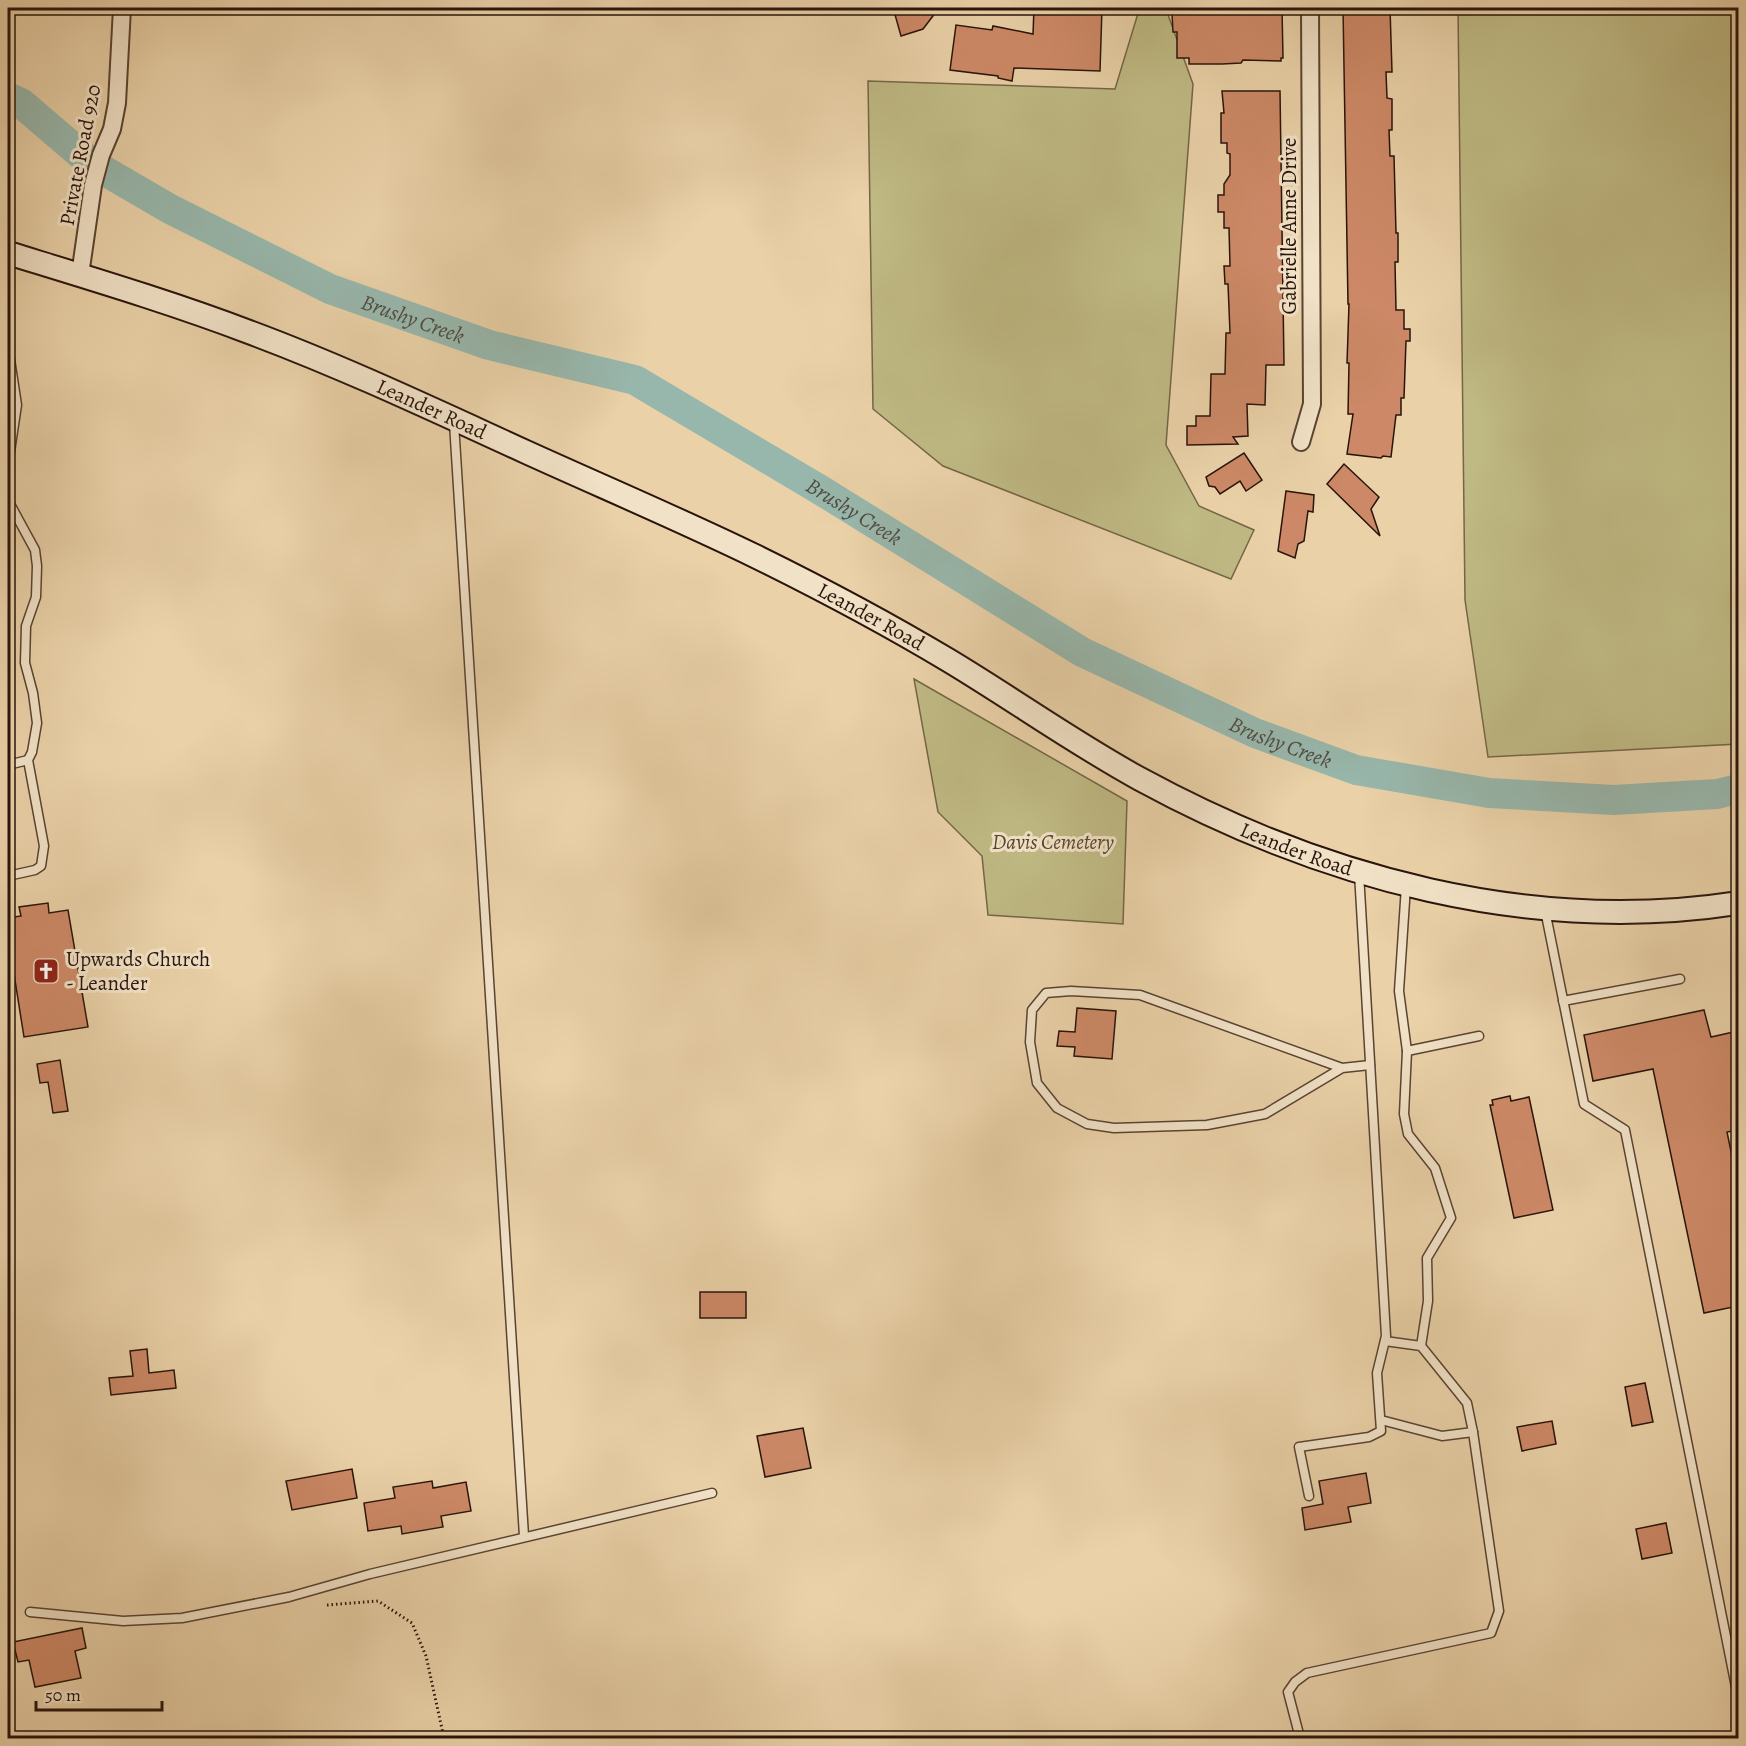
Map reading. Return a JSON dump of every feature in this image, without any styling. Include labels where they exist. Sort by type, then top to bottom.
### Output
[{"type":"main road","name":"Leander Road","points":[[8,259],[80,275],[250,332],[357,375],[755,556],[853,606],[948,660],[1078,743],[1142,780],[1229,823],[1302,854],[1406,885],[1488,902],[1544,908],[1636,912],[1710,908],[1738,903]]},
{"type":"street","name":"Private Road 920","points":[[80,275],[93,185],[101,155],[112,129],[117,103],[122,8]]},
{"type":"street","name":"Gabrielle Anne Drive","points":[[1301,442],[1312,404],[1310,8]]},
{"type":"lane","points":[[8,346],[17,405],[8,465]]},
{"type":"lane","points":[[454,419],[524,1536]]},
{"type":"lane","points":[[8,488],[10,504],[35,550],[37,566],[36,597],[26,626],[25,663],[33,693],[37,723],[32,752],[27,760],[44,846],[41,866],[35,870],[8,876]]},
{"type":"lane","points":[[8,765],[27,760]]},
{"type":"lane","points":[[1309,1496],[1299,1447],[1369,1437],[1381,1431],[1377,1374],[1386,1336],[1359,872]]},
{"type":"lane","points":[[1406,885],[1399,991],[1407,1051],[1404,1114],[1408,1134],[1435,1167],[1451,1218],[1427,1258],[1428,1300],[1421,1346]]},
{"type":"lane","points":[[1544,908],[1584,1104],[1625,1130],[1738,1697]]},
{"type":"lane","points":[[1563,1001],[1680,979]]},
{"type":"lane","points":[[1342,1068],[1140,995],[1071,991],[1046,993],[1032,1010],[1029,1042],[1037,1083],[1057,1108],[1087,1124],[1114,1128],[1208,1125],[1265,1114],[1342,1068],[1370,1065]]},
{"type":"lane","points":[[1407,1051],[1479,1036]]},
{"type":"lane","points":[[1300,1738],[1288,1692],[1306,1673],[1491,1633],[1499,1611],[1467,1403],[1421,1346],[1385,1341]]},
{"type":"lane","points":[[1381,1420],[1442,1436],[1473,1432]]},
{"type":"lane","points":[[30,1612],[123,1621],[182,1618],[289,1597],[370,1574],[524,1536],[712,1493]]},
{"type":"path","points":[[327,1605],[378,1601],[412,1623],[426,1656],[444,1738]]},
{"type":"green space","points":[[1458,8],[1738,8],[1738,744],[1488,757],[1465,600]]},
{"type":"green space","points":[[1139,10],[1167,12],[1193,84],[1166,445],[1199,506],[1254,530],[1231,579],[943,466],[873,409],[868,81],[1115,89]]},
{"type":"green space","name":"Davis Cemetery","points":[[914,679],[1127,801],[1123,924],[988,915],[982,856],[938,812]]},
{"type":"building","points":[[902,8],[939,8],[923,29],[901,36],[894,11]]},
{"type":"building","points":[[1034,8],[1102,8],[1100,71],[1014,68],[1012,81],[998,78],[998,76],[950,70],[956,25],[992,30],[993,26],[1033,34]]},
{"type":"building","points":[[1282,8],[1283,58],[1281,61],[1243,60],[1241,63],[1189,64],[1189,58],[1177,58],[1177,32],[1173,32],[1172,14],[1193,12],[1193,9]]},
{"type":"building","points":[[1343,8],[1390,8],[1392,72],[1386,72],[1387,98],[1392,99],[1392,130],[1389,130],[1390,156],[1394,156],[1396,233],[1398,233],[1398,262],[1395,262],[1396,310],[1404,310],[1404,329],[1410,329],[1410,341],[1406,341],[1404,398],[1401,398],[1401,415],[1396,415],[1391,457],[1381,458],[1347,454],[1353,414],[1348,414],[1349,304]]},
{"type":"building","points":[[1222,91],[1280,91],[1284,365],[1266,365],[1265,405],[1247,404],[1248,436],[1233,437],[1238,444],[1187,445],[1187,426],[1196,426],[1196,416],[1210,416],[1211,374],[1225,374],[1226,333],[1230,333],[1228,284],[1225,284],[1224,266],[1230,266],[1229,228],[1224,228],[1224,212],[1218,212],[1218,195],[1224,195],[1224,184],[1230,175],[1230,154],[1227,153],[1227,143],[1221,143],[1221,113],[1224,113]]},
{"type":"building","points":[[1244,453],[1262,480],[1246,491],[1240,481],[1220,494],[1215,487],[1209,486],[1206,477]]},
{"type":"building","points":[[1344,464],[1379,497],[1371,509],[1380,536],[1327,484]]},
{"type":"building","points":[[1286,491],[1314,495],[1313,512],[1308,511],[1304,541],[1298,544],[1295,558],[1278,551]]},
{"type":"building","points":[[48,903],[49,913],[68,910],[88,1027],[24,1037],[8,936],[8,918],[21,916],[19,907]]},
{"type":"building","points":[[1077,1008],[1116,1011],[1112,1059],[1074,1056],[1075,1047],[1057,1046],[1059,1031],[1075,1032]]},
{"type":"building","points":[[1704,1010],[1711,1037],[1738,1031],[1738,1130],[1727,1132],[1738,1185],[1738,1306],[1704,1313],[1653,1069],[1593,1081],[1584,1035]]},
{"type":"building","points":[[60,1060],[68,1111],[53,1113],[48,1082],[40,1083],[37,1064]]},
{"type":"building","points":[[1510,1096],[1511,1101],[1529,1097],[1553,1210],[1514,1218],[1490,1105],[1493,1105],[1492,1100]]},
{"type":"building","points":[[700,1292],[746,1292],[746,1318],[700,1318]]},
{"type":"building","points":[[147,1349],[149,1373],[174,1370],[176,1388],[111,1395],[109,1378],[133,1376],[130,1351]]},
{"type":"building","points":[[1645,1383],[1653,1422],[1632,1426],[1625,1387]]},
{"type":"building","points":[[1552,1421],[1556,1444],[1522,1451],[1517,1427]]},
{"type":"building","points":[[803,1428],[811,1468],[765,1477],[757,1436]]},
{"type":"building","points":[[352,1469],[357,1498],[292,1510],[286,1481]]},
{"type":"building","points":[[1366,1473],[1371,1503],[1348,1507],[1351,1522],[1305,1530],[1302,1508],[1323,1504],[1319,1481]]},
{"type":"building","points":[[432,1481],[433,1488],[466,1482],[471,1511],[441,1516],[443,1527],[402,1534],[401,1526],[368,1531],[364,1503],[395,1498],[393,1487]]},
{"type":"building","points":[[1666,1523],[1672,1553],[1642,1559],[1636,1529]]},
{"type":"building","points":[[82,1628],[86,1648],[75,1651],[81,1678],[35,1687],[29,1660],[18,1662],[13,1642]]},
{"type":"waterway","name":"Brushy Creek","points":[[8,97],[21,103],[91,163],[170,209],[330,289],[489,345],[635,380],[822,491],[1082,652],[1255,733],[1356,770],[1489,793],[1614,800],[1717,794],[1738,789]]},
{"type":"place","name":"Upwards Church - Leander","points":[[46,971]]}]
